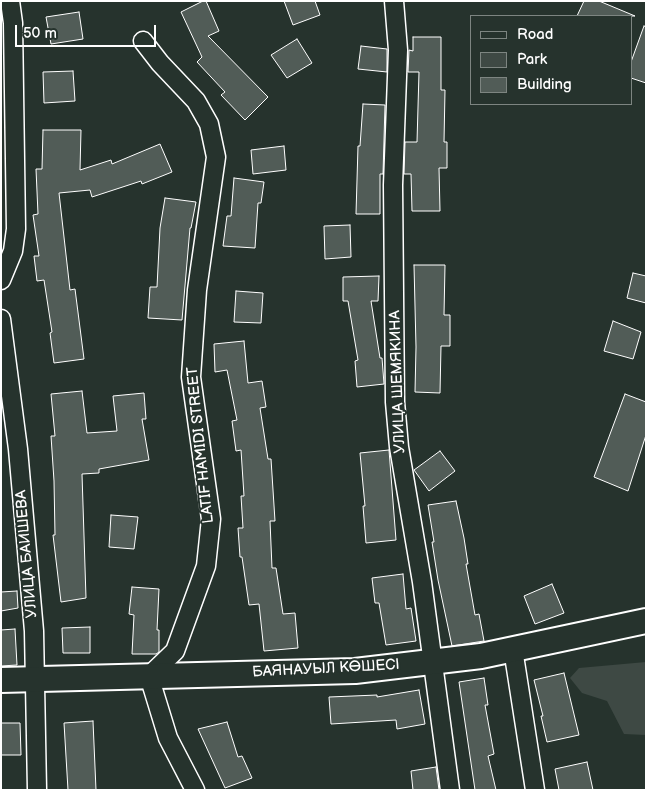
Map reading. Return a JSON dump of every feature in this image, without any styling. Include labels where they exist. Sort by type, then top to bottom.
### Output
[{"type":"street","points":[[1,280],[13,251],[16,229],[14,22],[10,1]]},
{"type":"street","name":"УЛИЦА ШЕМЯКИНА","points":[[394,1],[398,50],[393,185],[396,402],[399,447],[422,582],[450,790]]},
{"type":"street","name":"LATIF HAMIDI STREET","points":[[143,41],[160,63],[196,101],[209,124],[216,157],[197,290],[191,377],[211,518],[206,566],[175,651],[149,676]]},
{"type":"street","name":"УЛИЦА БАИШЕВА","points":[[1,319],[18,449],[34,632],[37,790]]},
{"type":"street","name":"БАЯНАУЫЛ КӨШЕСІ","points":[[1,680],[355,670],[482,656],[646,621]]},
{"type":"street","points":[[513,649],[535,790]]},
{"type":"street","points":[[149,676],[168,738],[195,790]]},
{"type":"green space","points":[[646,662],[646,735],[624,734],[607,701],[582,693],[570,678],[579,668]]},
{"type":"building","points":[[206,1],[219,31],[208,36],[268,97],[245,120],[221,95],[225,92],[197,62],[202,57],[181,12]]},
{"type":"building","points":[[284,1],[315,1],[320,15],[293,25]]},
{"type":"building","points":[[584,1],[599,1],[635,16],[632,15],[577,15]]},
{"type":"building","points":[[79,12],[83,39],[51,44],[46,17]]},
{"type":"building","points":[[644,26],[646,27],[646,83],[632,78],[632,59]]},
{"type":"building","points":[[413,37],[441,37],[441,90],[445,90],[444,142],[447,142],[447,168],[439,168],[440,211],[412,211],[411,174],[404,174],[405,142],[417,142],[419,72],[408,72],[409,50],[413,51]]},
{"type":"building","points":[[297,39],[312,63],[287,78],[271,55]]},
{"type":"building","points":[[361,46],[387,49],[387,72],[358,69]]},
{"type":"building","points":[[73,71],[75,101],[44,103],[43,72]]},
{"type":"building","points":[[363,104],[385,105],[383,174],[380,174],[380,214],[356,214],[358,146],[360,146]]},
{"type":"building","points":[[43,130],[81,130],[80,170],[111,160],[112,164],[160,144],[172,172],[142,184],[141,181],[92,197],[90,190],[59,193],[70,290],[75,289],[84,359],[54,363],[50,333],[52,332],[44,280],[37,281],[34,256],[39,256],[33,215],[38,214],[36,169],[42,169]]},
{"type":"building","points":[[284,146],[286,170],[253,174],[251,150]]},
{"type":"building","points":[[234,178],[264,182],[261,203],[258,203],[255,248],[223,246],[227,216],[231,216]]},
{"type":"building","points":[[165,198],[196,202],[190,228],[182,320],[148,318],[150,287],[157,287],[160,228]]},
{"type":"building","points":[[350,225],[351,257],[325,259],[324,226]]},
{"type":"building","points":[[414,265],[445,265],[444,315],[450,315],[450,346],[441,346],[440,393],[415,392]]},
{"type":"building","points":[[633,273],[646,276],[646,303],[627,298]]},
{"type":"building","points":[[379,276],[378,301],[371,301],[380,358],[382,358],[384,384],[357,387],[355,361],[358,360],[348,301],[343,301],[343,277]]},
{"type":"building","points":[[236,291],[263,293],[261,323],[234,322]]},
{"type":"building","points":[[613,321],[641,332],[633,359],[604,351]]},
{"type":"building","points":[[244,341],[248,383],[262,381],[266,407],[260,408],[268,459],[271,459],[275,521],[270,521],[272,568],[276,568],[283,614],[295,613],[298,648],[264,651],[259,604],[249,605],[242,557],[240,557],[238,528],[243,528],[241,496],[244,496],[241,450],[236,451],[232,421],[237,420],[227,370],[215,372],[214,344]]},
{"type":"building","points":[[82,391],[87,433],[117,431],[113,396],[144,393],[146,419],[142,419],[149,460],[99,469],[99,473],[82,474],[86,598],[61,602],[53,535],[55,535],[54,481],[51,436],[55,436],[51,394]]},
{"type":"building","points":[[625,394],[646,402],[646,435],[628,491],[594,477]]},
{"type":"building","points":[[389,450],[396,540],[366,543],[360,453]]},
{"type":"building","points":[[440,451],[455,471],[429,491],[414,470]]},
{"type":"building","points":[[456,501],[464,538],[468,564],[466,564],[475,615],[479,614],[484,641],[452,646],[438,580],[428,505]]},
{"type":"building","points":[[111,515],[138,517],[134,549],[109,547]]},
{"type":"building","points":[[403,574],[406,609],[411,608],[416,641],[386,645],[379,603],[375,603],[372,578]]},
{"type":"building","points":[[552,584],[564,613],[535,624],[524,596]]},
{"type":"building","points":[[132,587],[159,589],[157,630],[159,630],[159,652],[156,654],[132,654],[134,615],[129,614]]},
{"type":"building","points":[[17,591],[18,608],[1,611],[1,592]]},
{"type":"building","points":[[90,627],[90,653],[63,653],[62,628]]},
{"type":"building","points":[[15,629],[17,665],[1,666],[1,630]]},
{"type":"building","points":[[564,673],[579,735],[547,742],[534,680]]},
{"type":"building","points":[[484,678],[488,705],[485,705],[494,754],[488,756],[496,790],[475,790],[459,682]]},
{"type":"building","points":[[419,690],[425,724],[397,729],[396,720],[331,724],[329,697],[377,695],[377,697]]},
{"type":"building","points":[[93,721],[96,790],[68,790],[64,723]]},
{"type":"building","points":[[227,722],[238,757],[242,756],[252,778],[225,788],[198,729]]},
{"type":"building","points":[[1,723],[20,723],[21,755],[1,755]]},
{"type":"building","points":[[587,762],[593,790],[559,790],[555,769]]},
{"type":"building","points":[[436,767],[439,790],[413,790],[411,771]]}]
